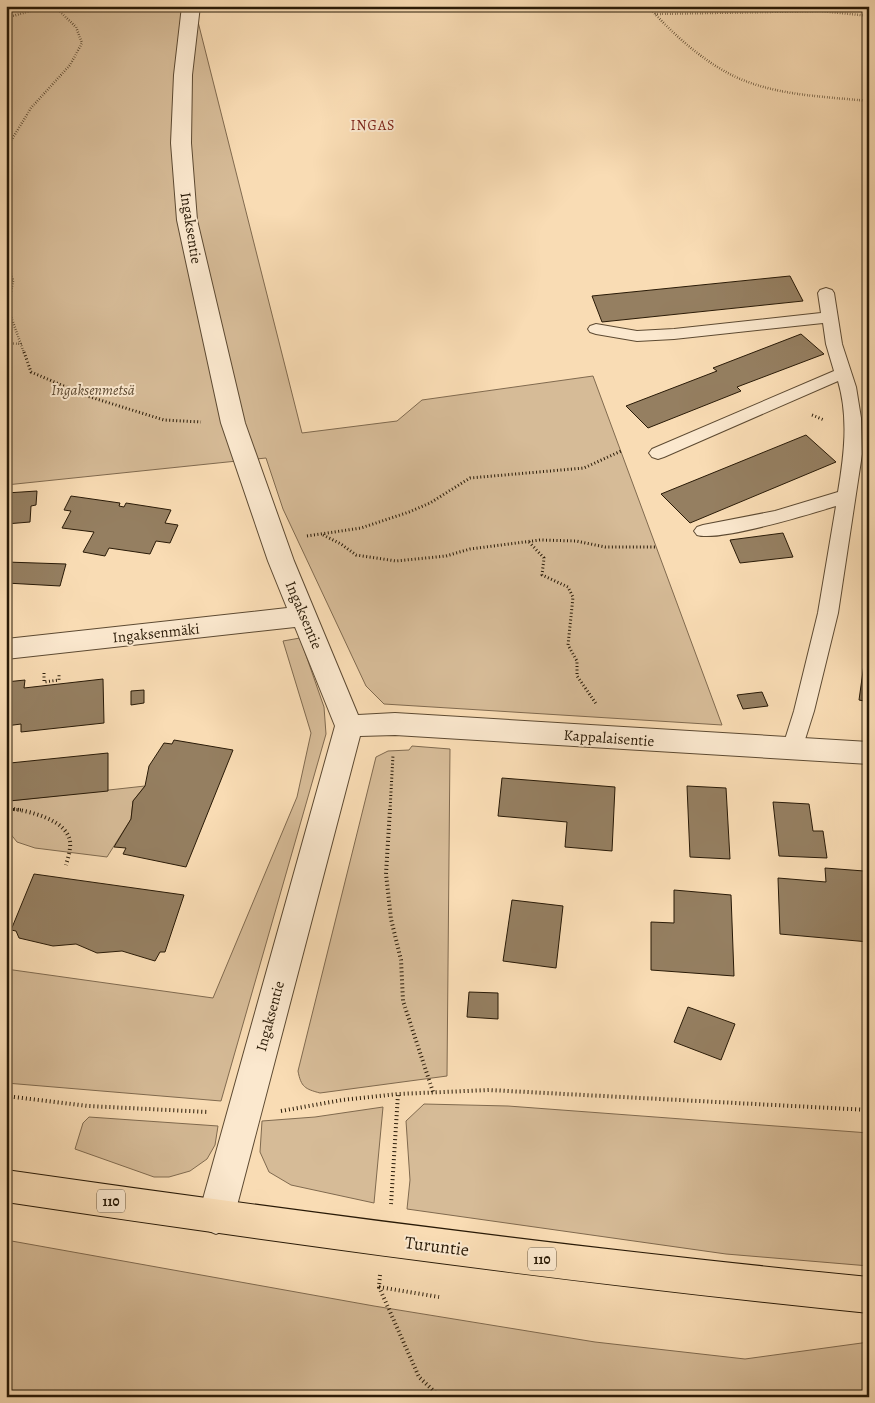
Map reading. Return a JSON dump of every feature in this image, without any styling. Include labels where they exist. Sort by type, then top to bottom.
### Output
[{"type":"main road","name":"Turuntie","points":[[6,1186],[216,1217],[685,1277],[869,1295]]},
{"type":"street","name":"Ingaksentie","points":[[191,6],[183,75],[181,143],[186,220],[234,423],[274,538],[349,726],[216,1217]]},
{"type":"street","name":"Ingaksenmäki","points":[[6,649],[305,616]]},
{"type":"street","name":"Kappalaisentie","points":[[349,726],[395,724],[869,753]]},
{"type":"lane","points":[[792,749],[804,711],[828,613],[853,454],[853,418],[843,373],[834,344],[826,293]]},
{"type":"lane","points":[[596,329],[637,336],[674,334],[830,317]]},
{"type":"lane","points":[[658,453],[843,373]]},
{"type":"lane","points":[[703,531],[753,524],[846,496]]},
{"type":"path","points":[[6,18],[47,6]]},
{"type":"path","points":[[6,149],[32,108],[70,65],[82,43],[76,27],[54,6]]},
{"type":"path","points":[[648,6],[712,64],[748,82],[804,95],[869,101]]},
{"type":"path","points":[[655,14],[820,12],[869,16]]},
{"type":"path","points":[[6,257],[13,281],[8,308],[22,344],[30,372],[87,396],[164,420],[234,423]]},
{"type":"path","points":[[6,276],[13,281]]},
{"type":"path","points":[[6,343],[22,344]]},
{"type":"path","points":[[779,401],[853,432]]},
{"type":"path","points":[[274,538],[323,535],[361,528],[430,503],[470,478],[584,468],[621,451]]},
{"type":"path","points":[[323,535],[341,544],[356,555],[396,561],[446,556],[470,549],[540,540],[558,540],[605,547],[631,547],[639,547],[648,547],[657,547],[649,547],[642,547],[634,547]]},
{"type":"path","points":[[529,542],[544,558],[542,575],[568,587],[573,596],[568,645],[577,661],[577,676],[600,708]]},
{"type":"path","points":[[392,752],[394,760],[386,874],[390,910],[401,960],[403,1001],[433,1092]]},
{"type":"path","points":[[6,809],[24,809],[42,816],[64,831],[68,835],[70,843],[66,865]]},
{"type":"path","points":[[6,1096],[190,1112],[245,1112],[276,1111],[342,1100],[398,1094],[489,1090],[869,1110]]},
{"type":"path","points":[[398,1094],[392,1162],[392,1200],[379,1286],[419,1377],[440,1397]]},
{"type":"path","points":[[379,1286],[439,1297]]},
{"type":"green space","name":"Ingaksenmetsä","points":[[6,6],[194,6],[302,433],[397,421],[422,400],[593,376],[722,725],[384,704],[366,686],[283,509],[266,458],[6,485]]},
{"type":"green space","points":[[300,638],[324,707],[326,734],[221,1101],[6,1083],[6,969],[213,998],[297,797],[311,733],[283,641]]},
{"type":"green space","points":[[412,746],[450,749],[447,1076],[320,1093],[304,1087],[298,1071],[376,757],[388,751],[409,750]]},
{"type":"green space","points":[[145,786],[133,801],[131,819],[107,857],[35,848],[17,842],[9,832],[9,801]]},
{"type":"green space","points":[[424,1104],[508,1106],[869,1133],[869,1266],[726,1254],[407,1209],[410,1180],[406,1121]]},
{"type":"green space","points":[[383,1107],[374,1203],[291,1185],[269,1172],[260,1152],[262,1121],[315,1117]]},
{"type":"green space","points":[[89,1117],[218,1126],[215,1145],[207,1159],[190,1171],[169,1177],[154,1177],[75,1149],[83,1123]]},
{"type":"green space","points":[[6,1240],[374,1306],[595,1342],[745,1359],[869,1342],[869,1397],[6,1397]]},
{"type":"building","points":[[790,276],[803,301],[602,322],[592,296]]},
{"type":"building","points":[[801,334],[824,354],[737,387],[741,391],[648,428],[626,406],[717,371],[713,368]]},
{"type":"building","points":[[806,435],[836,462],[690,523],[661,494]]},
{"type":"building","points":[[37,491],[36,505],[31,506],[30,522],[6,524],[6,493]]},
{"type":"building","points":[[71,496],[120,503],[119,506],[124,507],[126,503],[171,510],[165,523],[178,525],[170,543],[156,541],[150,554],[109,548],[105,556],[83,552],[94,532],[62,528],[71,511],[64,510]]},
{"type":"building","points":[[783,533],[793,557],[740,563],[730,540]]},
{"type":"building","points":[[6,562],[66,564],[60,586],[6,583]]},
{"type":"building","points":[[869,628],[869,702],[859,700]]},
{"type":"building","points":[[103,679],[104,723],[21,732],[21,724],[6,726],[6,682],[25,680],[24,688]]},
{"type":"building","points":[[144,690],[144,703],[131,705],[131,691]]},
{"type":"building","points":[[762,692],[768,706],[743,709],[737,695]]},
{"type":"building","points":[[174,740],[233,750],[186,867],[123,854],[126,848],[114,847],[131,819],[133,801],[145,786],[149,766],[164,743],[172,744]]},
{"type":"building","points":[[108,753],[108,791],[9,801],[10,763]]},
{"type":"building","points":[[502,778],[615,787],[612,851],[565,847],[567,822],[498,816]]},
{"type":"building","points":[[687,786],[726,788],[730,859],[690,857]]},
{"type":"building","points":[[773,802],[809,804],[813,831],[823,831],[827,858],[779,856]]},
{"type":"building","points":[[825,868],[864,871],[864,883],[869,883],[869,942],[780,934],[778,878],[826,882]]},
{"type":"building","points":[[34,874],[184,895],[165,952],[160,952],[155,961],[122,951],[97,953],[76,944],[53,946],[19,938],[16,931],[11,930]]},
{"type":"building","points":[[674,890],[731,895],[734,976],[651,970],[651,922],[674,923]]},
{"type":"building","points":[[512,900],[563,906],[556,968],[503,961]]},
{"type":"building","points":[[469,992],[498,993],[498,1019],[467,1017]]},
{"type":"building","points":[[688,1007],[735,1024],[721,1060],[674,1042]]},
{"type":"district","name":"INGAS","points":[[373,125]]}]
